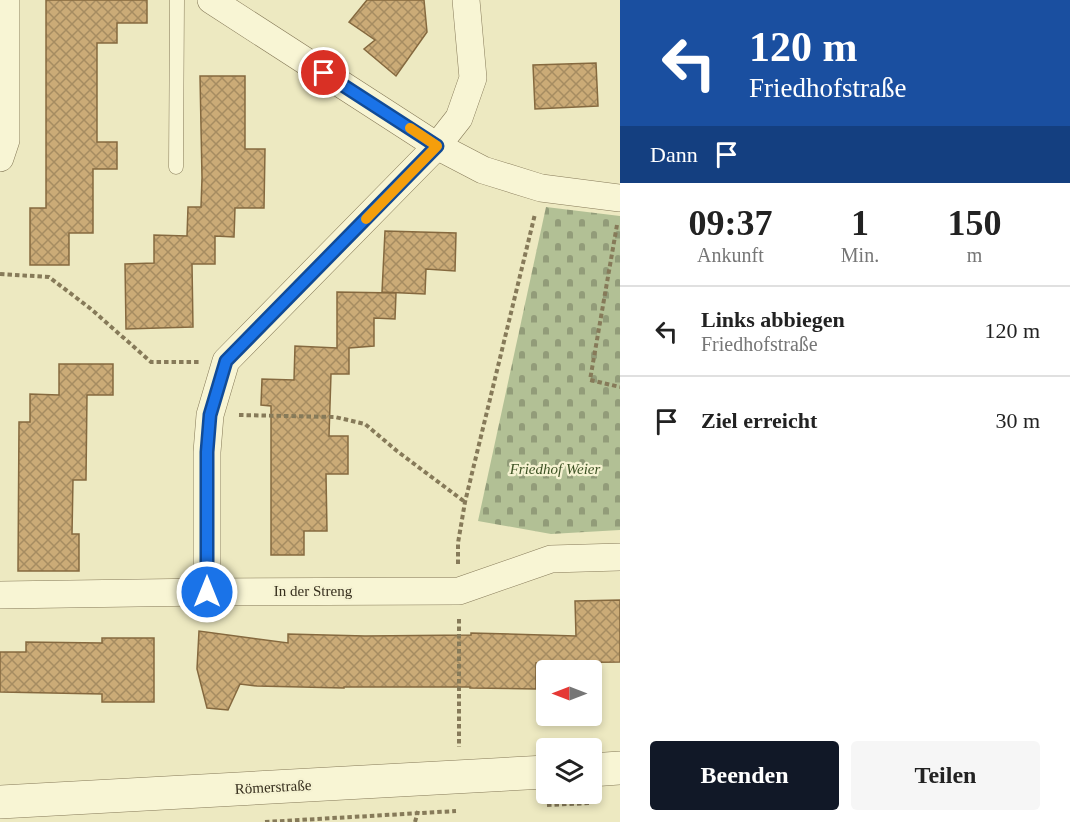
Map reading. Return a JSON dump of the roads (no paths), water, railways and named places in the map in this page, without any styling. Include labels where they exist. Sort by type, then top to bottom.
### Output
[{"type":"street","points":[[0,159],[6,140],[6,0]]},
{"type":"street","points":[[211,0],[437,146],[483,170],[541,188],[619,207]]},
{"type":"street","points":[[207,592],[207,452],[210,415],[226,361],[437,146],[459,118],[473,78],[466,0]]},
{"type":"street","name":"In der Streng","points":[[0,596],[459,591],[552,559],[620,557]]},
{"type":"street","points":[[602,769],[620,768]]},
{"type":"street","name":"Römerstraße","points":[[0,802],[536,773]]},
{"type":"lane","points":[[176,167],[177,0]]},
{"type":"park label","name":"Friedhof Weier","points":[[555,469]]}]
